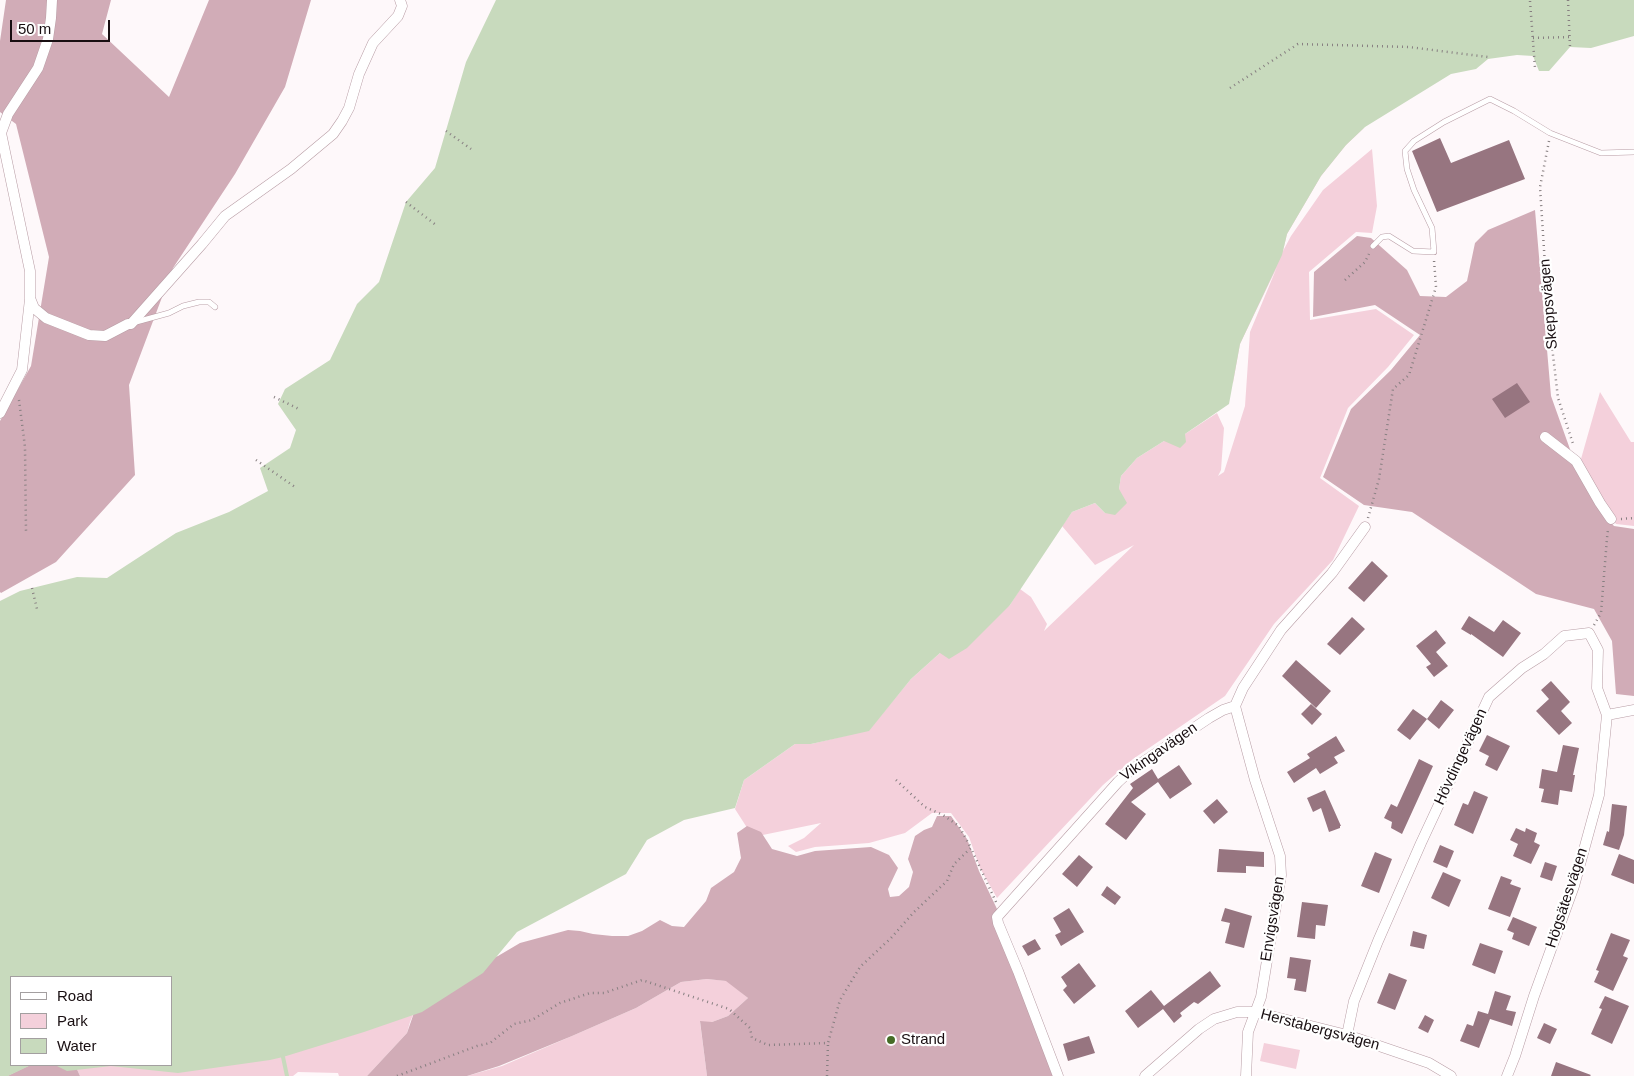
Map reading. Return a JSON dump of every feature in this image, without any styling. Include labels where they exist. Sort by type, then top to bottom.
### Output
[{"type":"street","points":[[0,413],[22,370],[30,298],[30,271],[1,134],[8,114],[38,68],[48,39],[52,0]]},
{"type":"street","points":[[30,298],[34,308],[46,318],[89,334],[105,336],[130,324],[202,244],[224,216],[291,169],[333,134],[349,108],[359,74],[374,43],[398,16],[402,6],[400,0]]},
{"type":"street","points":[[1545,437],[1576,461],[1611,519]]},
{"type":"street","points":[[1235,706],[1243,688],[1281,630],[1332,572],[1365,527]]},
{"type":"street","points":[[1589,633],[1598,650],[1597,688],[1607,715],[1634,710]]},
{"type":"street","name":"Hövdingevägen","points":[[1347,1035],[1354,1001],[1378,941],[1421,842],[1489,697],[1522,668],[1544,654],[1564,636],[1589,633]]},
{"type":"street","name":"Vikingavägen","points":[[1001,913],[1118,782],[1131,770],[1209,718],[1235,706]]},
{"type":"street","name":"Envigsvägen","points":[[1235,706],[1255,780],[1280,856],[1281,875],[1261,996],[1248,1032],[1246,1076]]},
{"type":"street","name":"Högsätesvägen","points":[[1507,1076],[1574,886],[1598,795],[1607,715]]},
{"type":"street","points":[[1001,913],[997,917],[998,923],[1058,1076]]},
{"type":"street","name":"Herstabergsvägen","points":[[1146,1076],[1214,1019],[1237,1012],[1255,1012],[1347,1035],[1429,1063],[1451,1076]]},
{"type":"lane","points":[[1373,246],[1382,236],[1389,236],[1413,251],[1434,252],[1432,228],[1406,169],[1405,151],[1414,141],[1444,122],[1490,99],[1514,110],[1550,133],[1601,153],[1634,152]]},
{"type":"lane","points":[[130,324],[199,302],[209,302],[215,307]]},
{"type":"path","points":[[1568,0],[1570,47]]},
{"type":"path","points":[[1530,1],[1535,68]]},
{"type":"path","points":[[1533,38],[1570,37]]},
{"type":"path","points":[[1230,88],[1298,44],[1409,47],[1488,57]]},
{"type":"path","points":[[446,132],[472,149]]},
{"type":"path","name":"Skeppsvägen","points":[[1550,133],[1540,187],[1548,312],[1558,398],[1573,444]]},
{"type":"path","points":[[406,202],[436,225]]},
{"type":"path","points":[[1345,280],[1365,262],[1373,246]]},
{"type":"path","points":[[1365,527],[1379,479],[1393,389],[1409,375],[1436,286],[1434,252]]},
{"type":"path","points":[[274,397],[299,409]]},
{"type":"path","points":[[19,398],[26,447],[26,531]]},
{"type":"path","points":[[256,460],[295,487]]},
{"type":"path","points":[[1589,633],[1601,613],[1606,538]]},
{"type":"path","points":[[32,588],[37,609]]},
{"type":"path","points":[[896,780],[925,807],[943,814],[959,826],[1001,913]]},
{"type":"path","points":[[827,1076],[828,1044],[840,1000],[860,966],[891,938],[914,912],[947,881],[954,864],[971,848]]},
{"type":"path","points":[[397,1076],[477,1046],[490,1043],[514,1024],[532,1020],[560,1003],[590,993],[604,993],[642,980],[729,1009],[750,1028],[752,1038],[768,1045],[828,1044]]},
{"type":"green space","points":[[1365,127],[1346,145],[1321,176],[1287,234],[1283,251],[1291,236],[1323,190],[1372,149],[1377,206],[1372,233],[1356,232],[1309,272],[1310,320],[1376,309],[1414,335],[1388,367],[1348,408],[1320,478],[1359,506],[1333,560],[1274,624],[1225,696],[1133,759],[1103,785],[997,898],[980,868],[969,837],[951,813],[932,813],[905,833],[869,843],[815,847],[796,852],[788,846],[804,838],[821,823],[753,837],[735,809],[744,780],[795,744],[811,744],[869,730],[911,679],[940,653],[1010,605],[1020,589],[1031,597],[1047,624],[1044,631],[1134,545],[1095,565],[1062,526],[1072,512],[1095,503],[1105,513],[1119,489],[1121,476],[1137,458],[1164,441],[1185,434],[1217,413],[1224,428],[1221,470],[1218,476],[1224,472],[1245,406],[1250,332],[1277,267],[1240,344],[1233,383],[1236,215]]},
{"type":"green space","points":[[1600,392],[1631,442],[1634,442],[1634,526],[1616,524],[1602,502],[1581,459]]},
{"type":"green space","points":[[440,951],[407,1033],[367,1076],[339,1076],[338,1073],[298,1072],[293,1076],[80,1076],[75,1066],[172,1065]]},
{"type":"green space","points":[[707,979],[728,981],[748,998],[728,1016],[712,1022],[700,1022],[707,1076],[467,1076],[502,1066],[636,1008],[681,982]]},
{"type":"green space","points":[[1264,1043],[1300,1050],[1296,1069],[1260,1061]]},
{"type":"shaded area","points":[[6,0],[111,0],[102,34],[169,97],[209,0],[311,0],[285,87],[235,174],[173,268],[129,385],[135,475],[56,562],[1,593],[0,421],[31,366],[49,257],[16,124],[0,112],[0,41]]},
{"type":"shaded area","points":[[1535,210],[1551,396],[1576,466],[1597,507],[1614,526],[1634,529],[1634,696],[1616,694],[1612,641],[1594,609],[1536,594],[1412,512],[1364,505],[1323,477],[1351,409],[1391,370],[1420,335],[1375,305],[1313,317],[1314,272],[1357,236],[1371,238],[1407,270],[1420,296],[1446,297],[1467,281],[1475,243],[1488,230]]},
{"type":"shaded area","points":[[937,816],[951,816],[967,839],[979,871],[997,909],[997,917],[1056,1076],[707,1076],[700,1021],[712,1022],[728,1016],[748,998],[726,981],[707,979],[681,982],[636,1008],[499,1066],[467,1076],[367,1076],[407,1033],[416,1007],[480,963],[498,956],[520,943],[568,930],[612,936],[628,936],[642,931],[660,920],[672,926],[684,927],[706,901],[711,888],[734,872],[741,858],[737,833],[747,826],[761,832],[772,849],[797,856],[815,851],[871,847],[889,855],[898,868],[888,889],[890,897],[899,896],[909,887],[913,872],[908,859],[915,836],[932,827]]},
{"type":"shaded area","points":[[28,1066],[75,1066],[80,1076],[7,1076]]},
{"type":"water","points":[[496,0],[1634,0],[1634,36],[1591,48],[1570,47],[1549,71],[1539,71],[1533,56],[1517,55],[1488,59],[1476,69],[1451,74],[1365,127],[1346,145],[1321,176],[1287,234],[1282,255],[1240,344],[1229,404],[1185,434],[1186,442],[1180,448],[1164,441],[1137,458],[1121,476],[1119,489],[1127,503],[1115,515],[1105,513],[1095,503],[1072,512],[1010,605],[967,648],[949,659],[940,653],[911,679],[869,731],[811,744],[795,744],[744,780],[735,808],[684,820],[647,840],[626,874],[517,932],[483,973],[422,1012],[283,1057],[178,1073],[111,1066],[172,1066],[172,976],[10,976],[10,1066],[29,1066],[8,1076],[0,1076],[0,601],[20,591],[77,577],[107,578],[176,533],[229,512],[268,491],[260,468],[290,448],[296,430],[278,404],[285,389],[330,360],[357,304],[379,282],[406,202],[435,168],[466,62]]},
{"type":"water","points":[[57,1066],[111,1066],[67,1071]]},
{"type":"building","points":[[1440,138],[1451,163],[1509,140],[1525,179],[1437,212],[1412,151]]},
{"type":"building","points":[[1517,383],[1530,402],[1505,418],[1492,399]]},
{"type":"building","points":[[1372,561],[1388,576],[1364,602],[1348,588]]},
{"type":"building","points":[[1469,616],[1494,632],[1503,620],[1521,633],[1503,657],[1461,629]]},
{"type":"building","points":[[1352,617],[1365,629],[1340,655],[1327,644]]},
{"type":"building","points":[[1436,630],[1446,643],[1436,652],[1448,666],[1434,677],[1426,667],[1431,664],[1416,646]]},
{"type":"building","points":[[1296,660],[1331,691],[1316,708],[1282,676]]},
{"type":"building","points":[[1551,681],[1570,702],[1561,711],[1572,723],[1559,735],[1536,711],[1549,699],[1541,690]]},
{"type":"building","points":[[1441,700],[1454,710],[1439,729],[1427,719]]},
{"type":"building","points":[[1311,704],[1322,714],[1312,725],[1301,714]]},
{"type":"building","points":[[1413,709],[1427,719],[1410,740],[1397,730]]},
{"type":"building","points":[[1487,735],[1510,746],[1497,771],[1485,765],[1489,756],[1479,751]]},
{"type":"building","points":[[1336,736],[1345,751],[1334,757],[1338,763],[1320,774],[1316,768],[1294,783],[1287,772],[1310,758],[1307,754]]},
{"type":"building","points":[[1563,745],[1579,748],[1573,775],[1575,775],[1572,792],[1560,790],[1558,805],[1541,802],[1544,789],[1539,788],[1542,769],[1557,772]]},
{"type":"building","points":[[1419,759],[1433,766],[1402,834],[1391,828],[1392,822],[1384,818],[1391,804],[1397,807]]},
{"type":"building","points":[[1179,765],[1192,784],[1170,799],[1158,782],[1131,802],[1146,814],[1126,840],[1105,824],[1133,788],[1130,784],[1152,769],[1158,779]]},
{"type":"building","points":[[1325,790],[1341,826],[1329,832],[1321,808],[1313,812],[1307,798]]},
{"type":"building","points":[[1474,791],[1488,797],[1473,834],[1454,825],[1463,803],[1468,805]]},
{"type":"building","points":[[1217,799],[1228,812],[1214,824],[1203,811]]},
{"type":"building","points":[[1612,804],[1627,806],[1624,835],[1619,850],[1603,845],[1607,831],[1609,832]]},
{"type":"building","points":[[1516,828],[1525,832],[1526,828],[1537,833],[1534,842],[1540,845],[1531,864],[1513,856],[1518,844],[1510,840]]},
{"type":"building","points":[[1440,845],[1454,851],[1447,868],[1433,862]]},
{"type":"building","points":[[1219,849],[1264,852],[1264,867],[1246,866],[1246,873],[1217,872]]},
{"type":"building","points":[[1375,852],[1392,859],[1379,893],[1361,886]]},
{"type":"building","points":[[1619,854],[1634,860],[1634,884],[1611,875]]},
{"type":"building","points":[[1079,855],[1093,867],[1077,887],[1062,874]]},
{"type":"building","points":[[1545,862],[1557,866],[1552,881],[1540,877]]},
{"type":"building","points":[[1443,872],[1461,880],[1449,907],[1431,898]]},
{"type":"building","points":[[1501,876],[1512,880],[1510,884],[1521,888],[1510,917],[1488,909]]},
{"type":"building","points":[[1107,886],[1121,897],[1115,905],[1101,895]]},
{"type":"building","points":[[1302,902],[1328,905],[1325,926],[1316,925],[1315,939],[1297,937]]},
{"type":"building","points":[[1069,908],[1084,932],[1061,946],[1055,935],[1061,932],[1053,918]]},
{"type":"building","points":[[1225,908],[1252,916],[1244,948],[1225,943],[1230,923],[1221,921]]},
{"type":"building","points":[[1513,917],[1537,927],[1529,946],[1512,939],[1514,933],[1507,930]]},
{"type":"building","points":[[1413,931],[1427,935],[1424,949],[1410,946]]},
{"type":"building","points":[[1611,933],[1630,940],[1623,956],[1628,958],[1613,991],[1594,982],[1599,971],[1596,970]]},
{"type":"building","points":[[1035,939],[1041,949],[1028,956],[1022,946]]},
{"type":"building","points":[[1480,943],[1503,951],[1495,974],[1472,965]]},
{"type":"building","points":[[1290,957],[1311,960],[1306,992],[1294,990],[1296,979],[1287,978]]},
{"type":"building","points":[[1079,963],[1096,986],[1074,1004],[1063,990],[1067,986],[1061,977]]},
{"type":"building","points":[[1210,971],[1221,986],[1198,1004],[1194,1002],[1180,1013],[1182,1016],[1174,1023],[1163,1009],[1138,1028],[1125,1011],[1151,990],[1164,1006]]},
{"type":"building","points":[[1389,973],[1407,980],[1395,1010],[1377,1003]]},
{"type":"building","points":[[1495,991],[1511,996],[1506,1010],[1516,1012],[1512,1026],[1490,1019],[1479,1048],[1460,1041],[1467,1024],[1473,1026],[1478,1011],[1488,1014]]},
{"type":"building","points":[[1605,996],[1629,1006],[1612,1044],[1591,1034],[1602,1009],[1599,1008]]},
{"type":"building","points":[[1425,1015],[1434,1020],[1428,1033],[1418,1028]]},
{"type":"building","points":[[1544,1023],[1557,1029],[1550,1044],[1537,1038]]},
{"type":"building","points":[[1089,1036],[1095,1053],[1068,1061],[1063,1044]]},
{"type":"building","points":[[1556,1062],[1591,1075],[1551,1076]]},
{"type":"waterway","points":[[283,1057],[287,1076]]},
{"type":"place","name":"Strand","points":[[891,1040]]}]
